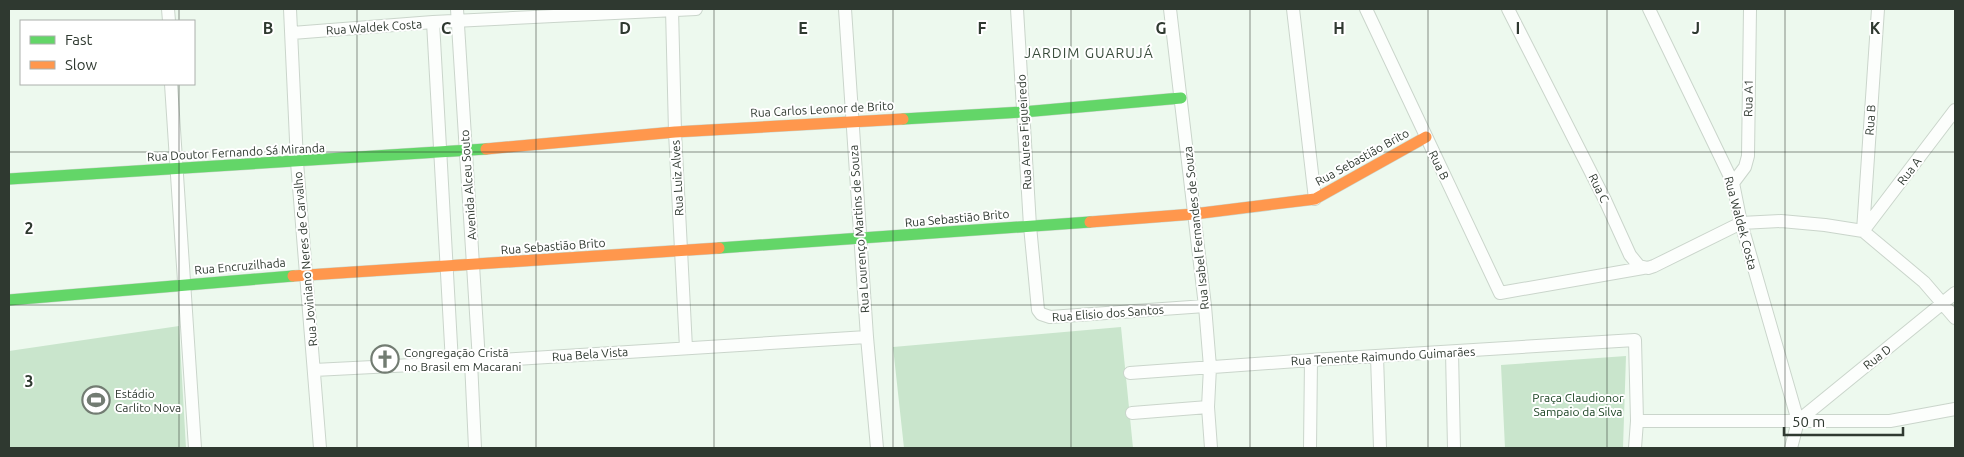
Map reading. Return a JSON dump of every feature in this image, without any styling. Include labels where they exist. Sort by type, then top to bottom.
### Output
[{"type":"street","name":"Rua Joviniano Neres de Carvalho","points":[[290,9],[297,162],[320,448]]},
{"type":"street","name":"Rua Luiz Alves","points":[[672,9],[674,132],[686,348]]},
{"type":"street","name":"Rua Waldek Costa","points":[[292,33],[433,22],[457,15],[696,9]]},
{"type":"street","name":"Rua Lourenço Martins de Souza","points":[[844,9],[867,337],[877,448]]},
{"type":"street","name":"Rua Aurea Figueiredo","points":[[1017,9],[1030,226]]},
{"type":"street","name":"Rua Isabel Fernandes de Souza","points":[[1170,9],[1205,306],[1210,367],[1208,407],[1211,448]]},
{"type":"street","points":[[1293,9],[1315,199]]},
{"type":"street","name":"Rua B","points":[[1366,9],[1500,293],[1643,268]]},
{"type":"street","name":"Rua C","points":[[1508,9],[1605,200],[1630,255],[1643,268]]},
{"type":"street","name":"Rua Waldek Costa","points":[[1649,9],[1733,183],[1741,223],[1798,420]]},
{"type":"street","name":"Rua A1","points":[[1733,183],[1745,168],[1748,156],[1750,9]]},
{"type":"street","name":"Rua B","points":[[1862,231],[1878,9]]},
{"type":"street","name":"Avenida Alceu Souto","points":[[457,15],[474,265],[475,448]]},
{"type":"street","points":[[433,22],[452,363]]},
{"type":"street","points":[[172,85],[194,448]]},
{"type":"street","name":"Rua Carlos Leonor de Brito","points":[[466,151],[674,132],[1023,112],[1181,98]]},
{"type":"street","name":"Rua A","points":[[1862,231],[1955,110]]},
{"type":"street","name":"Rua Sebastião Brito","points":[[474,265],[1194,214],[1315,199],[1426,137]]},
{"type":"street","name":"Rua Doutor Fernando Sá Miranda","points":[[9,179],[466,151]]},
{"type":"street","points":[[1643,268],[1654,266],[1741,223],[1781,221],[1825,225],[1862,231],[1924,282],[1955,318]]},
{"type":"street","name":"Rua Elisio dos Santos","points":[[1030,226],[1038,310],[1045,317],[1205,306]]},
{"type":"street","name":"Rua Encruzilhada","points":[[9,300],[307,274],[474,265]]},
{"type":"street","name":"Rua D","points":[[1798,420],[1944,304],[1955,293]]},
{"type":"street","name":"Rua Bela Vista","points":[[314,370],[867,337]]},
{"type":"street","name":"Rua Tenente Raimundo Guimarães","points":[[1130,373],[1635,340],[1637,420]]},
{"type":"street","points":[[1452,352],[1454,448]]},
{"type":"street","points":[[1377,356],[1380,448]]},
{"type":"street","points":[[1310,448],[1311,360]]},
{"type":"street","points":[[1132,413],[1208,407]]},
{"type":"street","points":[[1635,448],[1637,420],[1890,421],[1955,409]]},
{"type":"street","points":[[1791,448],[1798,420]]},
{"type":"green space","name":"Estádio Carlito Nova","points":[[179,326],[186,448],[9,448],[9,351]]},
{"type":"green space","points":[[1121,327],[1133,448],[904,448],[893,347]]},
{"type":"green space","name":"Praça Claudionor Sampaio da Silva","points":[[1626,356],[1623,448],[1505,448],[1501,365]]},
{"type":"traffic: fast","points":[[903,119],[1023,112],[1181,98]]},
{"type":"traffic: fast","points":[[9,179],[486,149]]},
{"type":"traffic: fast","points":[[719,248],[1090,222]]},
{"type":"traffic: fast","points":[[9,300],[293,276]]},
{"type":"traffic: slow","points":[[486,149],[675,132],[903,119]]},
{"type":"traffic: slow","points":[[1090,222],[1194,214],[1315,199],[1426,137]]},
{"type":"traffic: slow","points":[[293,276],[719,248]]},
{"type":"place","name":"Congregação Cristã no Brasil em Macarani","points":[[385,359]]},
{"type":"place","name":"Estádio Carlito Nova","points":[[96,400]]},
{"type":"district","name":"JARDIM GUARUJÁ","points":[[1089,53]]}]
